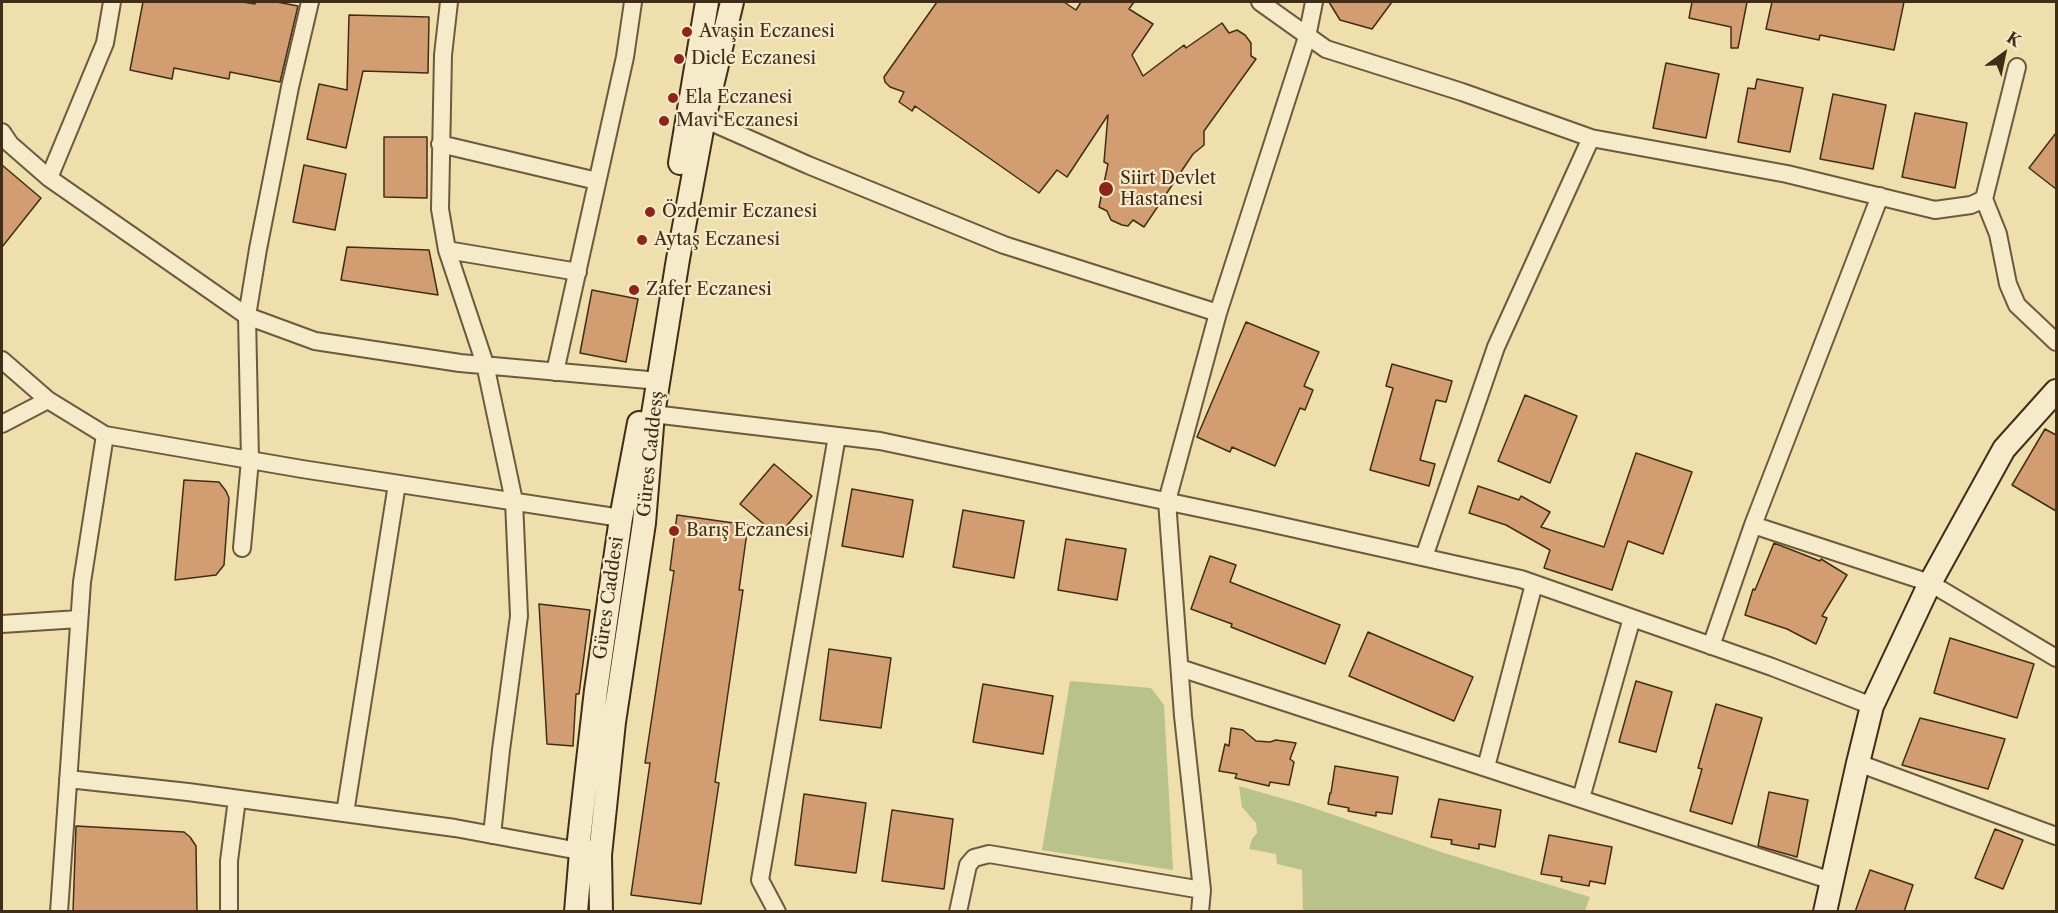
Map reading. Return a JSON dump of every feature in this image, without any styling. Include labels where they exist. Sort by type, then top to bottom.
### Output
[{"type":"street","points":[[49,178],[105,43],[112,2]]},
{"type":"street","points":[[242,548],[250,460],[247,316],[290,87],[310,2]]},
{"type":"street","points":[[449,2],[443,55],[440,208],[447,250],[485,364],[514,501],[519,616],[492,835]]},
{"type":"street","points":[[555,372],[626,57],[633,2]]},
{"type":"street","name":"Güres Caddesi","points":[[576,912],[591,853],[579,840],[596,690],[621,518],[636,441],[652,380],[707,2]]},
{"type":"street","name":"Güres Caddesş","points":[[601,912],[591,853],[614,722],[644,523],[653,414],[652,380],[678,259],[704,119],[732,2]]},
{"type":"street","points":[[1260,2],[1326,49],[1462,92],[1591,138],[1787,174],[1935,210],[1971,206],[1984,199]]},
{"type":"street","points":[[1200,912],[1202,890],[1180,668],[1167,501],[1218,313],[1307,37],[1314,2]]},
{"type":"street","points":[[2017,67],[1984,199],[1998,234],[2008,284],[2017,305],[2056,342]]},
{"type":"street","points":[[704,119],[808,165],[1004,245],[1218,313]]},
{"type":"street","points":[[1424,557],[1496,347],[1591,138]]},
{"type":"street","points":[[4,141],[49,178],[247,316],[315,341],[460,363],[652,380]]},
{"type":"street","points":[[440,144],[597,181]]},
{"type":"street","points":[[1712,646],[1753,525],[1880,196]]},
{"type":"street","points":[[447,250],[578,272]]},
{"type":"street","points":[[2,360],[48,400],[105,435],[397,484],[621,518]]},
{"type":"street","points":[[1825,912],[1872,706],[1930,583],[2004,448],[2056,391]]},
{"type":"street","points":[[2,424],[48,400]]},
{"type":"street","points":[[653,414],[880,441],[1521,579],[1712,646],[1872,706]]},
{"type":"street","points":[[59,912],[82,582],[105,435]]},
{"type":"street","points":[[777,912],[760,880],[837,436]]},
{"type":"street","points":[[345,813],[397,484]]},
{"type":"street","points":[[1753,525],[1930,583],[2056,658]]},
{"type":"street","points":[[1486,767],[1534,584]]},
{"type":"street","points":[[1581,798],[1632,618]]},
{"type":"street","points":[[2,624],[79,619]]},
{"type":"street","points":[[1180,668],[1832,881]]},
{"type":"street","points":[[1858,763],[2056,836]]},
{"type":"street","points":[[68,779],[345,813],[492,835],[591,853]]},
{"type":"street","points":[[229,912],[229,861],[237,799]]},
{"type":"street","points":[[958,912],[968,865],[974,858],[989,854],[1202,890]]},
{"type":"green space","points":[[1070,681],[1151,688],[1164,705],[1173,870],[1042,850]]},
{"type":"green space","points":[[1239,786],[1305,805],[1444,853],[1590,897],[1585,911],[1303,911],[1302,870],[1277,864],[1276,854],[1249,849],[1257,833],[1256,823],[1242,807]]},
{"type":"building","points":[[143,2],[255,4],[255,2],[277,2],[298,6],[280,82],[230,72],[229,79],[174,68],[172,79],[130,70]]},
{"type":"building","points":[[937,2],[1064,2],[1076,10],[1081,2],[1134,2],[1129,9],[1153,24],[1132,55],[1143,76],[1184,45],[1186,48],[1222,23],[1229,33],[1237,30],[1245,35],[1251,43],[1251,56],[1256,59],[1204,131],[1204,145],[1193,154],[1144,227],[1133,220],[1128,226],[1122,225],[1111,220],[1107,211],[1099,207],[1108,164],[1104,162],[1108,115],[1067,177],[1057,170],[1039,193],[915,106],[912,111],[899,102],[904,92],[890,87],[884,77]]},
{"type":"building","points":[[1329,2],[1392,2],[1372,29],[1340,20]]},
{"type":"building","points":[[1692,2],[1747,2],[1738,48],[1731,48],[1731,27],[1689,18]]},
{"type":"building","points":[[1772,2],[1904,2],[1894,50],[1820,35],[1819,40],[1766,29]]},
{"type":"building","points":[[349,15],[429,17],[428,73],[363,71],[346,148],[307,139],[319,84],[347,90]]},
{"type":"building","points":[[1666,63],[1719,74],[1706,138],[1653,128]]},
{"type":"building","points":[[1757,79],[1803,88],[1790,152],[1738,142],[1748,88],[1755,89]]},
{"type":"building","points":[[1833,94],[1886,105],[1873,169],[1820,159]]},
{"type":"building","points":[[1915,113],[1967,123],[1955,188],[1902,177]]},
{"type":"building","points":[[2056,133],[2056,189],[2029,168]]},
{"type":"building","points":[[384,137],[427,137],[427,198],[384,197]]},
{"type":"building","points":[[2,165],[41,198],[2,247]]},
{"type":"building","points":[[304,165],[346,174],[335,230],[293,222]]},
{"type":"building","points":[[347,247],[429,250],[438,295],[341,280]]},
{"type":"building","points":[[592,290],[638,299],[626,362],[580,353]]},
{"type":"building","points":[[1246,322],[1319,352],[1304,386],[1313,390],[1305,410],[1300,408],[1275,466],[1232,447],[1230,452],[1197,437]]},
{"type":"building","points":[[1392,364],[1452,381],[1446,402],[1436,400],[1420,460],[1435,464],[1429,486],[1370,470],[1393,388],[1386,386]]},
{"type":"building","points":[[1525,395],[1577,416],[1550,483],[1498,461]]},
{"type":"building","points":[[2045,429],[2056,435],[2056,511],[2012,485]]},
{"type":"building","points":[[1636,453],[1692,472],[1663,554],[1628,541],[1612,590],[1544,568],[1550,550],[1506,525],[1469,513],[1478,486],[1519,500],[1521,496],[1550,512],[1541,527],[1604,547]]},
{"type":"building","points":[[774,464],[812,496],[778,536],[740,504]]},
{"type":"building","points":[[184,480],[219,482],[226,491],[229,498],[224,565],[216,575],[175,580]]},
{"type":"building","points":[[852,489],[913,500],[903,557],[842,546]]},
{"type":"building","points":[[963,510],[1024,521],[1014,578],[953,567]]},
{"type":"building","points":[[677,515],[748,525],[739,590],[743,590],[715,782],[719,783],[701,904],[631,895],[650,763],[645,763],[674,571],[670,570]]},
{"type":"building","points":[[1066,539],[1126,549],[1117,600],[1058,590]]},
{"type":"building","points":[[1774,543],[1820,561],[1821,559],[1847,575],[1822,616],[1827,618],[1816,644],[1787,629],[1745,615],[1753,589],[1755,590]]},
{"type":"building","points":[[1210,556],[1236,565],[1230,582],[1340,625],[1325,664],[1191,609]]},
{"type":"building","points":[[539,604],[590,610],[579,694],[576,694],[573,746],[547,744]]},
{"type":"building","points":[[1368,632],[1473,677],[1454,721],[1349,676]]},
{"type":"building","points":[[1950,638],[2034,664],[2017,718],[1934,693]]},
{"type":"building","points":[[829,649],[891,658],[881,728],[820,720]]},
{"type":"building","points":[[1636,681],[1672,692],[1656,752],[1619,742]]},
{"type":"building","points":[[983,684],[1053,696],[1043,754],[973,742]]},
{"type":"building","points":[[1716,704],[1762,718],[1732,824],[1690,811],[1702,769],[1698,768]]},
{"type":"building","points":[[1920,718],[2005,739],[1988,789],[1902,765]]},
{"type":"building","points":[[1231,728],[1243,730],[1256,741],[1276,740],[1296,743],[1290,759],[1294,762],[1289,785],[1270,782],[1269,786],[1235,778],[1237,774],[1219,771],[1225,744],[1229,746]]},
{"type":"building","points":[[1335,766],[1398,777],[1392,814],[1376,812],[1376,816],[1348,811],[1349,808],[1328,804]]},
{"type":"building","points":[[1769,792],[1808,800],[1797,857],[1758,846]]},
{"type":"building","points":[[804,794],[866,803],[856,873],[795,865]]},
{"type":"building","points":[[1439,799],[1501,810],[1495,847],[1479,844],[1479,849],[1451,844],[1452,840],[1431,837]]},
{"type":"building","points":[[892,810],[953,819],[944,889],[882,881]]},
{"type":"building","points":[[76,826],[184,832],[196,846],[197,912],[73,912]]},
{"type":"building","points":[[1995,829],[2023,840],[2003,889],[1975,878]]},
{"type":"building","points":[[1549,835],[1612,847],[1605,884],[1590,881],[1589,886],[1561,881],[1562,877],[1541,874]]},
{"type":"building","points":[[1870,870],[1913,885],[1904,912],[1855,912]]},
{"type":"place","name":"Avaşin Eczanesi","points":[[687,32]]},
{"type":"place","name":"Dicle Eczanesi","points":[[679,59]]},
{"type":"place","name":"Ela Eczanesi","points":[[673,98]]},
{"type":"place","name":"Mavi Eczanesi","points":[[664,121]]},
{"type":"place","name":"Siirt Devlet Hastanesi","points":[[1106,189]]},
{"type":"place","name":"Özdemir Eczanesi","points":[[650,212]]},
{"type":"place","name":"Aytaş Eczanesi","points":[[642,240]]},
{"type":"place","name":"Zafer Eczanesi","points":[[634,290]]},
{"type":"place","name":"Barış Eczanesi","points":[[674,531]]}]
